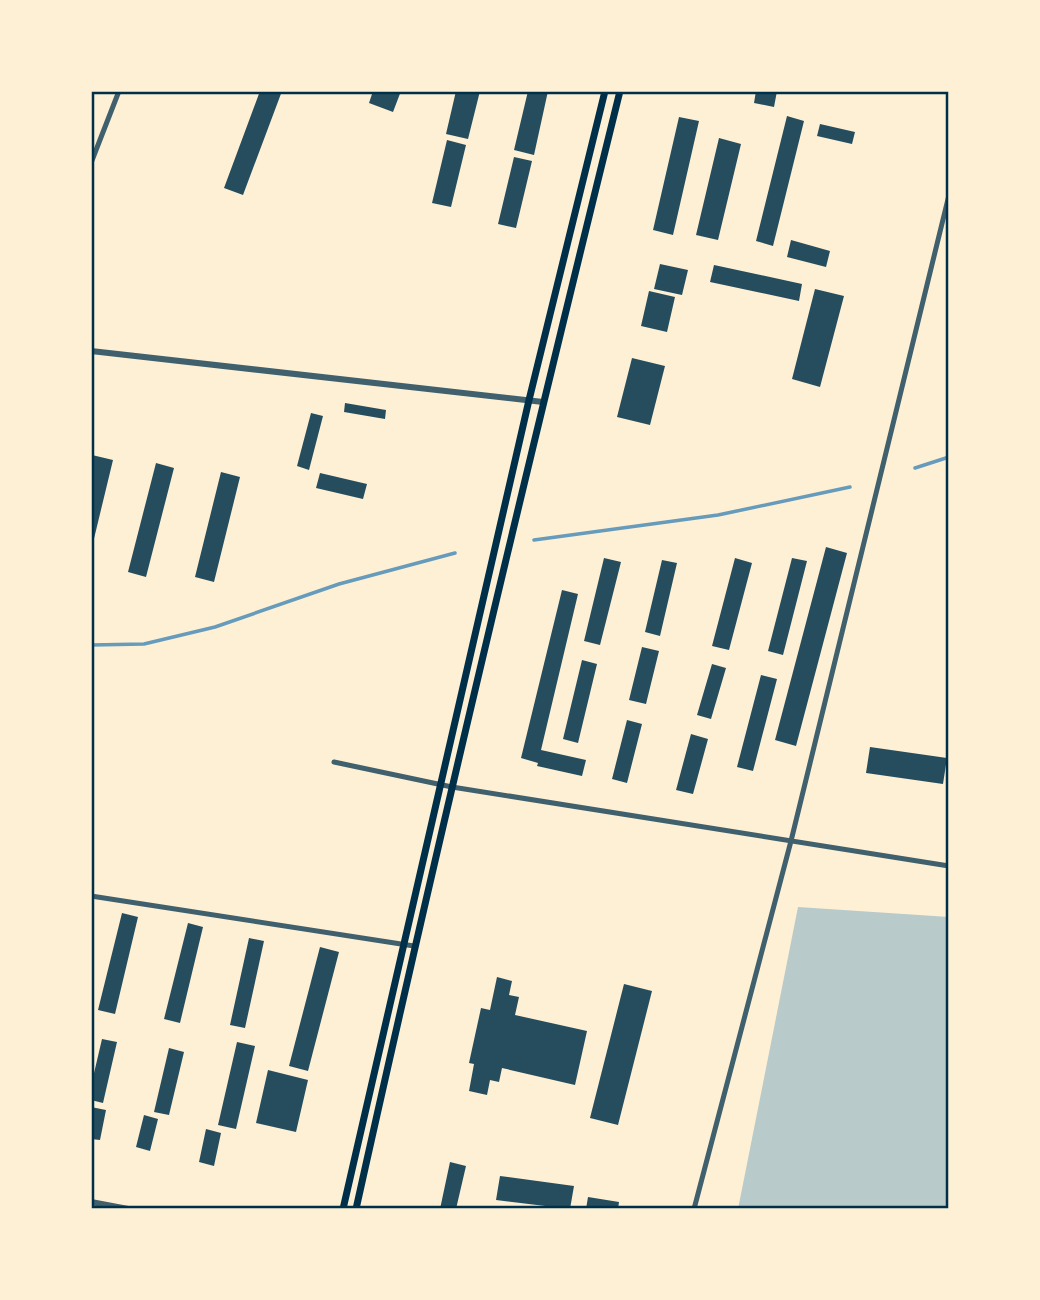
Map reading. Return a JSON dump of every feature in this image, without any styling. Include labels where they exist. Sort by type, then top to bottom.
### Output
[{"type":"main road","points":[[343,1209],[440,784],[604,91]]},
{"type":"main road","points":[[356,1209],[414,946],[620,91]]},
{"type":"street","points":[[91,163],[119,91]]},
{"type":"street","points":[[694,1209],[791,841],[949,195]]},
{"type":"street","points":[[91,351],[543,402]]},
{"type":"street","points":[[334,762],[452,787],[949,866]]},
{"type":"street","points":[[91,897],[414,946]]},
{"type":"street","points":[[91,1202],[128,1209]]},
{"type":"shaded area","points":[[798,907],[949,917],[949,1209],[738,1209]]},
{"type":"building","points":[[260,91],[282,91],[243,195],[224,188]]},
{"type":"building","points":[[373,91],[401,91],[393,112],[369,103]]},
{"type":"building","points":[[456,91],[480,91],[468,139],[446,134]]},
{"type":"building","points":[[528,91],[548,91],[534,155],[514,150]]},
{"type":"building","points":[[756,91],[777,91],[774,107],[754,103]]},
{"type":"building","points":[[787,116],[804,121],[773,246],[756,241]]},
{"type":"building","points":[[679,117],[699,121],[673,235],[653,230]]},
{"type":"building","points":[[820,124],[855,132],[852,144],[817,136]]},
{"type":"building","points":[[719,138],[741,144],[718,240],[696,235]]},
{"type":"building","points":[[447,140],[466,145],[451,207],[432,203]]},
{"type":"building","points":[[514,157],[532,161],[516,228],[498,224]]},
{"type":"building","points":[[791,240],[830,251],[826,267],[787,257]]},
{"type":"building","points":[[660,264],[688,270],[682,295],[654,289]]},
{"type":"building","points":[[714,265],[802,284],[799,301],[710,282]]},
{"type":"building","points":[[815,289],[844,296],[820,387],[792,379]]},
{"type":"building","points":[[649,291],[675,297],[667,332],[641,326]]},
{"type":"building","points":[[632,358],[665,366],[650,425],[617,417]]},
{"type":"building","points":[[345,403],[386,410],[385,419],[344,412]]},
{"type":"building","points":[[311,413],[323,416],[309,470],[297,466]]},
{"type":"building","points":[[92,455],[113,460],[92,547],[91,460]]},
{"type":"building","points":[[156,463],[174,468],[146,577],[128,572]]},
{"type":"building","points":[[221,472],[240,477],[214,582],[195,577]]},
{"type":"building","points":[[320,473],[367,484],[363,499],[316,488]]},
{"type":"building","points":[[826,547],[847,553],[796,746],[775,740]]},
{"type":"building","points":[[604,558],[621,562],[600,645],[584,641]]},
{"type":"building","points":[[735,558],[752,563],[729,650],[712,646]]},
{"type":"building","points":[[792,558],[807,561],[783,655],[768,651]]},
{"type":"building","points":[[662,560],[677,563],[660,636],[645,632]]},
{"type":"building","points":[[562,590],[578,594],[541,750],[586,760],[582,776],[537,766],[538,763],[521,758]]},
{"type":"building","points":[[642,647],[659,651],[646,704],[629,700]]},
{"type":"building","points":[[582,660],[597,664],[578,743],[563,739]]},
{"type":"building","points":[[712,664],[726,668],[711,719],[697,715]]},
{"type":"building","points":[[761,675],[777,679],[753,771],[737,767]]},
{"type":"building","points":[[627,720],[642,724],[627,783],[612,779]]},
{"type":"building","points":[[691,734],[708,739],[693,794],[676,790]]},
{"type":"building","points":[[870,747],[947,758],[943,784],[866,773]]},
{"type":"building","points":[[122,913],[138,917],[115,1014],[98,1010]]},
{"type":"building","points":[[188,923],[203,927],[180,1023],[164,1019]]},
{"type":"building","points":[[249,938],[264,941],[245,1028],[230,1025]]},
{"type":"building","points":[[320,947],[339,952],[308,1071],[289,1066]]},
{"type":"building","points":[[497,977],[512,981],[509,995],[519,997],[515,1015],[587,1031],[575,1085],[502,1068],[499,1082],[490,1080],[487,1095],[469,1091],[474,1064],[469,1063],[481,1008],[490,1010]]},
{"type":"building","points":[[624,984],[652,991],[618,1125],[590,1118]]},
{"type":"building","points":[[102,1039],[117,1042],[103,1103],[91,1100],[91,1086]]},
{"type":"building","points":[[237,1042],[255,1046],[236,1129],[218,1125]]},
{"type":"building","points":[[169,1048],[184,1052],[169,1115],[154,1112]]},
{"type":"building","points":[[268,1070],[308,1080],[296,1132],[256,1123]]},
{"type":"building","points":[[91,1107],[106,1110],[100,1140],[91,1139]]},
{"type":"building","points":[[144,1115],[158,1119],[150,1151],[136,1147]]},
{"type":"building","points":[[206,1129],[221,1133],[214,1166],[199,1162]]},
{"type":"building","points":[[450,1162],[466,1166],[456,1209],[440,1209]]},
{"type":"building","points":[[500,1176],[574,1186],[570,1209],[496,1200]]},
{"type":"building","points":[[588,1197],[619,1202],[618,1209],[586,1209]]},
{"type":"waterway","points":[[915,468],[949,457]]},
{"type":"waterway","points":[[534,540],[718,515],[850,487]]},
{"type":"waterway","points":[[91,645],[144,644],[215,627],[339,584],[455,553]]}]
